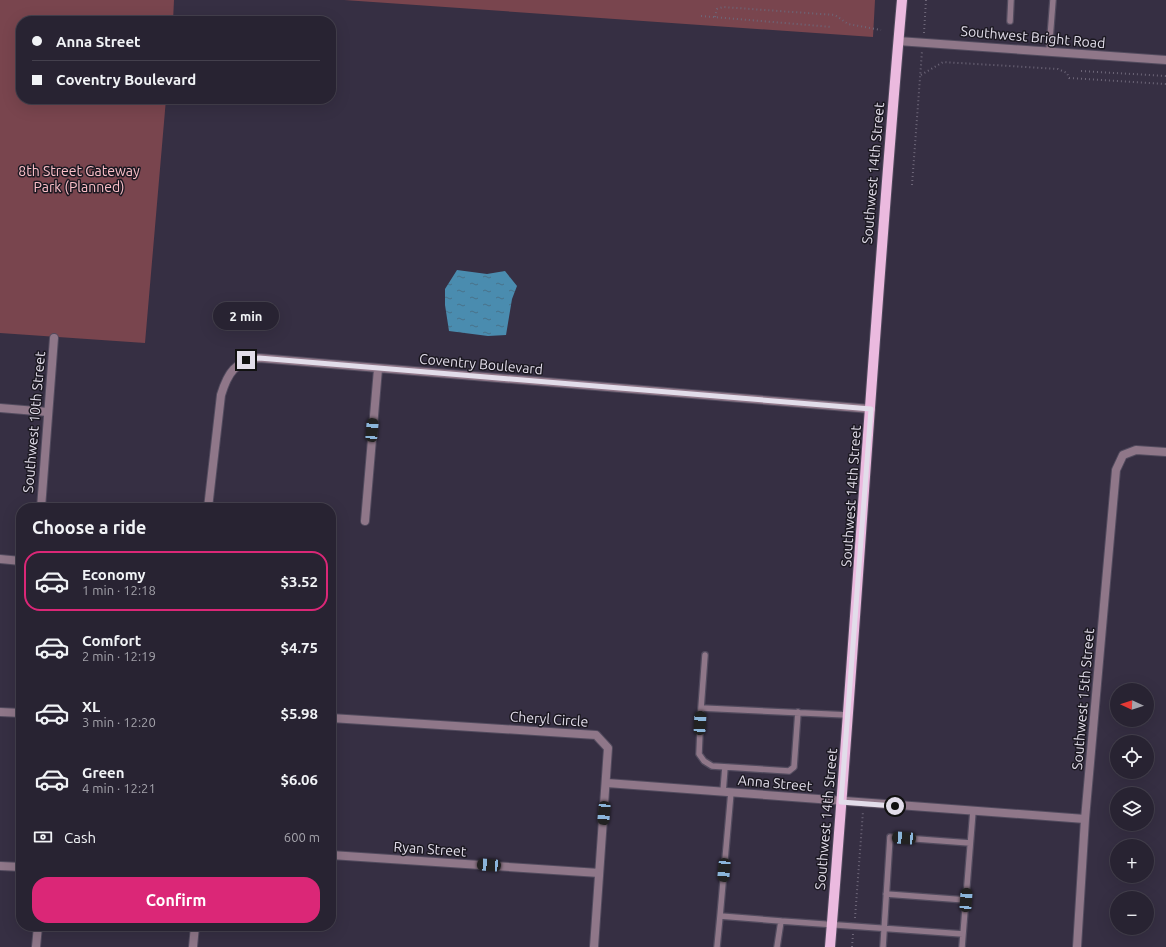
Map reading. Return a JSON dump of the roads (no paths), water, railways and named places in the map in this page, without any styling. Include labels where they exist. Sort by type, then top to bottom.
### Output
[{"type":"main road","name":"Southwest 14th Street","points":[[830,947],[871,409],[886,172],[902,0]]},
{"type":"street","name":"Southwest Bright Road","points":[[898,40],[1166,60]]},
{"type":"street","name":"Southwest 10th Street","points":[[40,503],[54,338]]},
{"type":"street","name":"Coventry Boulevard","points":[[209,503],[221,395],[227,377],[236,367],[246,360],[259,358],[871,409]]},
{"type":"street","points":[[364,521],[378,369]]},
{"type":"street","points":[[0,408],[48,412]]},
{"type":"street","name":"Southwest 15th Street","points":[[1077,947],[1085,819],[1116,470],[1123,455],[1136,450],[1166,452]]},
{"type":"street","points":[[0,560],[16,561]]},
{"type":"street","points":[[0,712],[16,713]]},
{"type":"street","name":"Cheryl Circle","points":[[336,718],[596,735],[608,748],[607,783],[594,947]]},
{"type":"street","name":"Anna Street","points":[[607,783],[841,802],[1085,819]]},
{"type":"street","name":"Ryan Street","points":[[336,855],[599,873]]},
{"type":"street","points":[[0,866],[16,867]]},
{"type":"street","points":[[36,947],[38,931]]},
{"type":"street","points":[[193,947],[195,931]]},
{"type":"lane","points":[[1010,20],[1011,0]]},
{"type":"lane","points":[[1049,51],[1053,0]]},
{"type":"lane","points":[[705,654],[699,754],[704,762],[724,767],[788,770],[794,766],[798,712]]},
{"type":"lane","points":[[701,708],[848,715]]},
{"type":"lane","points":[[717,947],[727,792],[724,767]]},
{"type":"lane","points":[[962,947],[972,811]]},
{"type":"lane","points":[[883,947],[890,837],[970,843]]},
{"type":"lane","points":[[886,894],[966,900]]},
{"type":"lane","points":[[720,916],[963,934]]},
{"type":"lane","points":[[778,947],[781,921]]},
{"type":"water","points":[[457,270],[487,274],[505,271],[517,286],[512,299],[506,335],[488,336],[449,331],[445,305],[445,289]]},
{"type":"park label","name":"8th Street Gateway Park (Planned)","points":[[79,180]]}]
